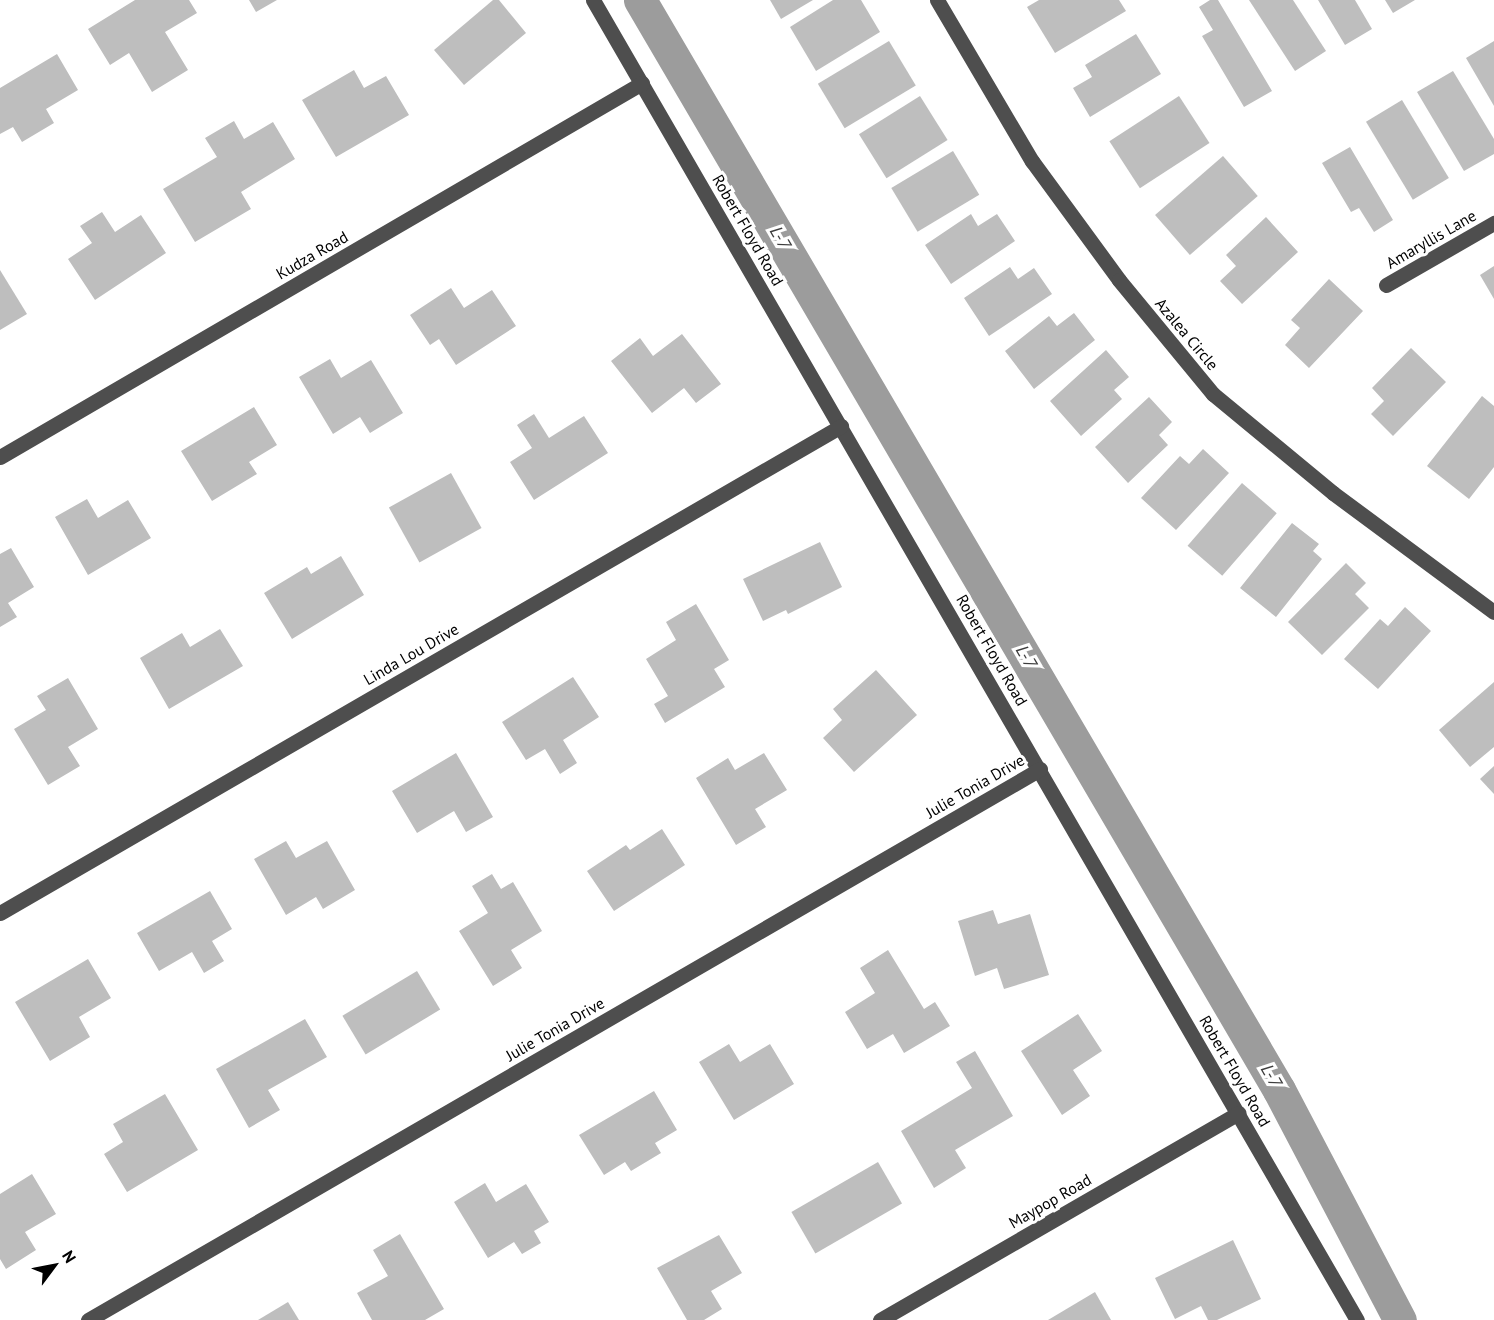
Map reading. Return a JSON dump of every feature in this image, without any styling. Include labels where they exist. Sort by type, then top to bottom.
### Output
[{"type":"street","name":"Robert Floyd Road","points":[[593,0],[1357,1320]]},
{"type":"street","name":"Azalea Circle","points":[[937,0],[1032,161],[1119,280],[1214,394],[1333,493],[1494,612]]},
{"type":"street","name":"Kudza Road","points":[[0,457],[642,83]]},
{"type":"street","name":"Amaryllis Lane","points":[[1386,285],[1494,223]]},
{"type":"street","name":"Linda Lou Drive","points":[[0,913],[841,426]]},
{"type":"street","name":"Julie Tonia Drive","points":[[88,1320],[1040,769]]},
{"type":"street","name":"Maypop Road","points":[[880,1320],[1238,1113]]},
{"type":"building","points":[[135,0],[189,0],[197,13],[165,32],[188,70],[152,92],[129,53],[110,65],[88,29]]},
{"type":"building","points":[[249,0],[277,0],[256,12]]},
{"type":"building","points":[[493,0],[499,0],[526,33],[464,85],[434,50]]},
{"type":"building","points":[[770,0],[813,0],[781,19]]},
{"type":"building","points":[[833,0],[861,0],[880,32],[816,71],[790,27]]},
{"type":"building","points":[[1039,0],[1119,0],[1126,11],[1055,53],[1027,7]]},
{"type":"building","points":[[1210,0],[1218,0],[1272,91],[1244,107],[1202,36],[1213,30],[1199,7]]},
{"type":"building","points":[[1249,0],[1293,0],[1326,51],[1295,71]]},
{"type":"building","points":[[1318,0],[1355,0],[1372,29],[1345,45]]},
{"type":"building","points":[[1385,0],[1415,0],[1393,13]]},
{"type":"building","points":[[1136,34],[1161,74],[1090,117],[1073,88],[1092,77],[1085,65]]},
{"type":"building","points":[[889,41],[916,86],[845,128],[818,84]]},
{"type":"building","points":[[1494,41],[1494,106],[1466,58]]},
{"type":"building","points":[[57,54],[78,90],[46,109],[54,123],[22,142],[13,127],[0,134],[0,88]]},
{"type":"building","points":[[354,70],[364,88],[386,76],[409,115],[336,157],[302,100]]},
{"type":"building","points":[[1453,71],[1494,139],[1494,154],[1464,171],[1417,92]]},
{"type":"building","points":[[920,96],[948,140],[886,178],[859,134]]},
{"type":"building","points":[[1179,96],[1209,143],[1140,188],[1109,141]]},
{"type":"building","points":[[1402,100],[1449,178],[1413,200],[1366,122]]},
{"type":"building","points":[[234,121],[244,139],[273,122],[295,159],[241,192],[251,209],[195,242],[163,189],[217,157],[205,138]]},
{"type":"building","points":[[1350,147],[1393,220],[1374,232],[1359,208],[1351,212],[1322,163]]},
{"type":"building","points":[[953,151],[979,195],[918,232],[891,188]]},
{"type":"building","points":[[1223,156],[1258,196],[1190,255],[1155,215]]},
{"type":"building","points":[[102,212],[115,232],[141,215],[166,253],[95,300],[68,259],[92,243],[80,226]]},
{"type":"building","points":[[971,214],[978,226],[997,214],[1015,241],[951,284],[925,245]]},
{"type":"building","points":[[1266,217],[1298,252],[1242,304],[1220,281],[1236,266],[1226,255]]},
{"type":"building","points":[[1494,266],[1494,299],[1480,275]]},
{"type":"building","points":[[1010,267],[1018,279],[1034,268],[1052,294],[989,336],[964,298]]},
{"type":"building","points":[[0,270],[27,314],[0,330]]},
{"type":"building","points":[[1329,279],[1363,311],[1309,368],[1285,345],[1300,328],[1291,320]]},
{"type":"building","points":[[451,288],[464,308],[492,290],[516,326],[456,365],[439,339],[430,345],[410,315]]},
{"type":"building","points":[[1074,313],[1095,340],[1034,389],[1005,351],[1049,316],[1057,326]]},
{"type":"building","points":[[682,334],[721,384],[696,403],[684,388],[652,413],[611,361],[640,338],[653,356]]},
{"type":"building","points":[[1411,348],[1446,382],[1393,436],[1371,414],[1384,401],[1372,388]]},
{"type":"building","points":[[1106,350],[1129,377],[1114,390],[1122,399],[1081,436],[1050,401]]},
{"type":"building","points":[[330,359],[341,378],[371,360],[403,413],[370,433],[360,417],[333,434],[299,377]]},
{"type":"building","points":[[1482,396],[1494,406],[1494,467],[1469,499],[1427,466]]},
{"type":"building","points":[[1149,397],[1172,422],[1159,435],[1168,445],[1128,483],[1095,447]]},
{"type":"building","points":[[254,407],[277,445],[249,462],[257,474],[212,501],[181,451]]},
{"type":"building","points":[[534,414],[549,438],[584,416],[608,453],[534,500],[510,462],[532,448],[517,425]]},
{"type":"building","points":[[1203,449],[1229,473],[1176,530],[1141,498],[1180,456],[1189,464]]},
{"type":"building","points":[[451,473],[482,528],[419,563],[389,507]]},
{"type":"building","points":[[1242,483],[1277,513],[1222,576],[1188,546]]},
{"type":"building","points":[[87,499],[98,518],[128,500],[151,538],[88,575],[55,517]]},
{"type":"building","points":[[1292,523],[1319,544],[1313,551],[1322,559],[1276,617],[1240,588]]},
{"type":"building","points":[[820,542],[842,587],[788,614],[786,610],[763,621],[743,579]]},
{"type":"building","points":[[11,548],[34,587],[8,603],[17,617],[0,627],[0,554]]},
{"type":"building","points":[[341,556],[364,595],[292,639],[264,593],[307,567],[311,574]]},
{"type":"building","points":[[1346,563],[1366,583],[1355,594],[1369,608],[1322,655],[1288,622]]},
{"type":"building","points":[[696,604],[729,660],[714,669],[725,687],[665,723],[654,704],[668,696],[646,659],[676,640],[666,622]]},
{"type":"building","points":[[1405,607],[1431,631],[1378,689],[1344,659],[1380,619],[1388,626]]},
{"type":"building","points":[[220,629],[243,666],[169,709],[140,658],[182,633],[190,647]]},
{"type":"building","points":[[876,670],[917,715],[854,772],[823,738],[842,720],[833,709]]},
{"type":"building","points":[[573,677],[599,717],[563,740],[577,763],[560,774],[545,749],[526,760],[502,722]]},
{"type":"building","points":[[68,678],[98,729],[68,747],[80,766],[48,785],[14,729],[46,710],[37,696]]},
{"type":"building","points":[[1494,682],[1494,747],[1470,767],[1439,730]]},
{"type":"building","points":[[456,753],[493,817],[466,832],[454,811],[417,833],[392,791]]},
{"type":"building","points":[[764,753],[787,790],[755,809],[766,827],[736,845],[696,778],[728,758],[735,770]]},
{"type":"building","points":[[1494,766],[1494,794],[1480,779]]},
{"type":"building","points":[[662,829],[685,865],[614,911],[587,871],[626,845],[630,850]]},
{"type":"building","points":[[286,841],[296,858],[327,841],[355,890],[323,909],[316,897],[286,915],[254,859]]},
{"type":"building","points":[[492,874],[501,889],[513,882],[542,931],[511,950],[522,968],[493,986],[459,931],[488,913],[472,886]]},
{"type":"building","points":[[210,891],[232,929],[212,941],[224,961],[204,973],[192,952],[159,971],[137,933]]},
{"type":"building","points":[[993,910],[998,924],[1030,914],[1049,975],[1004,989],[997,968],[975,976],[958,921]]},
{"type":"building","points":[[888,950],[924,1009],[935,1002],[950,1026],[904,1053],[893,1034],[867,1049],[845,1012],[875,993],[860,968]]},
{"type":"building","points":[[88,959],[111,998],[79,1017],[90,1037],[50,1061],[15,1002]]},
{"type":"building","points":[[417,971],[440,1010],[366,1054],[342,1016]]},
{"type":"building","points":[[1078,1014],[1102,1051],[1073,1070],[1090,1096],[1062,1115],[1021,1051]]},
{"type":"building","points":[[305,1019],[327,1057],[268,1090],[280,1110],[249,1128],[216,1069]]},
{"type":"building","points":[[729,1044],[740,1062],[770,1044],[794,1084],[734,1120],[699,1062]]},
{"type":"building","points":[[975,1051],[1013,1116],[955,1150],[966,1168],[934,1188],[901,1131],[972,1088],[956,1062]]},
{"type":"building","points":[[654,1091],[677,1130],[655,1143],[661,1153],[631,1171],[625,1162],[604,1175],[579,1135]]},
{"type":"building","points":[[165,1094],[198,1150],[127,1192],[104,1154],[123,1142],[113,1124]]},
{"type":"building","points":[[878,1162],[902,1204],[815,1254],[791,1212]]},
{"type":"building","points":[[32,1174],[56,1214],[25,1232],[36,1250],[6,1269],[0,1259],[0,1194]]},
{"type":"building","points":[[485,1183],[496,1202],[526,1184],[549,1222],[534,1231],[541,1243],[522,1254],[514,1242],[488,1258],[454,1202]]},
{"type":"building","points":[[400,1234],[444,1309],[425,1320],[372,1320],[357,1293],[388,1276],[373,1250]]},
{"type":"building","points":[[719,1235],[742,1273],[711,1291],[722,1309],[704,1320],[687,1320],[657,1268]]},
{"type":"building","points":[[1233,1240],[1261,1299],[1217,1320],[1208,1320],[1201,1306],[1175,1319],[1155,1278]]},
{"type":"building","points":[[1095,1292],[1111,1320],[1048,1320]]},
{"type":"building","points":[[288,1302],[299,1320],[258,1320]]},
{"type":"waterway","name":"L-7","points":[[640,0],[1279,1090],[1400,1320]]}]
